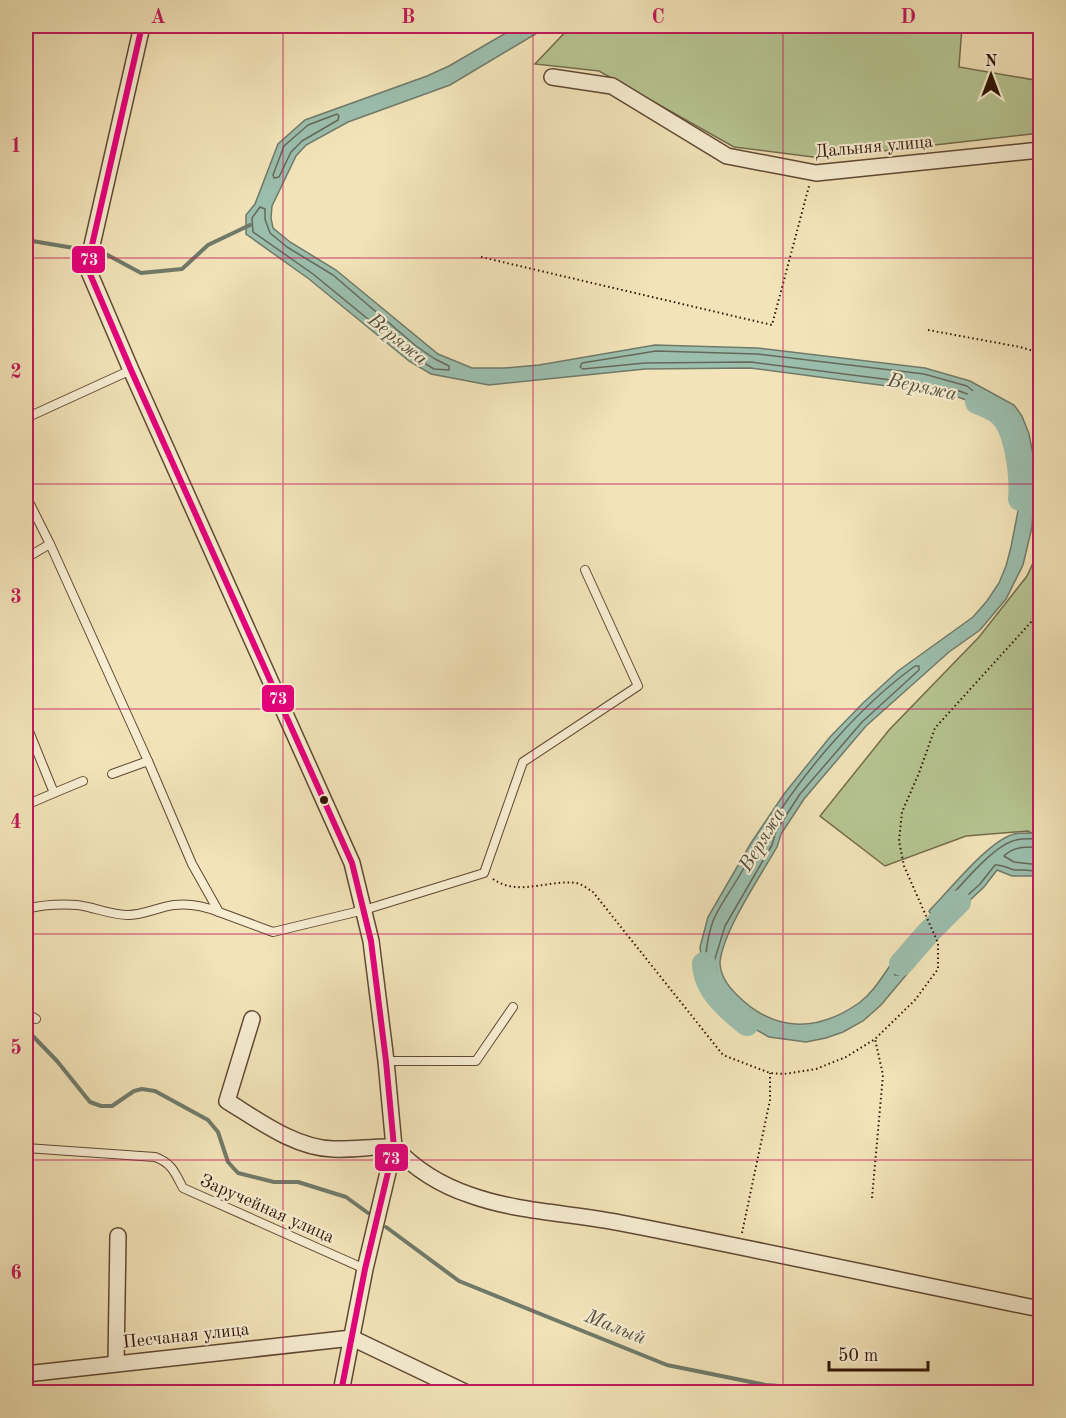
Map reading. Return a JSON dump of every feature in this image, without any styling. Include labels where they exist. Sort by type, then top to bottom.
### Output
[{"type":"street","points":[[142,26],[87,267],[352,863],[371,941],[394,1147],[365,1269],[341,1392]]},
{"type":"street","name":"Дальняя улица","points":[[552,76],[612,86],[728,156],[816,173],[1041,150]]},
{"type":"street","points":[[252,1019],[227,1101],[265,1125],[318,1148],[394,1147],[411,1165],[437,1182],[496,1203],[624,1223],[1041,1309]]},
{"type":"street","points":[[116,1363],[118,1236]]},
{"type":"street","points":[[352,1338],[465,1392]]},
{"type":"street","name":"Песчаная улица","points":[[26,1374],[352,1338]]},
{"type":"lane","points":[[26,418],[131,370]]},
{"type":"lane","points":[[26,496],[148,761],[192,864],[219,912]]},
{"type":"lane","points":[[26,558],[50,544]]},
{"type":"lane","points":[[26,909],[78,905],[128,915],[154,912],[172,905],[201,905],[273,932],[364,910],[484,873],[523,762],[638,686],[585,570]]},
{"type":"lane","points":[[26,724],[54,793]]},
{"type":"lane","points":[[112,774],[148,761]]},
{"type":"lane","points":[[26,806],[83,781]]},
{"type":"lane","points":[[386,1061],[476,1061],[513,1007]]},
{"type":"lane","points":[[26,1013],[36,1019]]},
{"type":"lane","name":"Заручейная улица","points":[[26,1148],[155,1157],[165,1160],[183,1188],[365,1269]]},
{"type":"path","points":[[481,257],[772,325],[807,189],[816,173]]},
{"type":"path","points":[[928,330],[1041,353]]},
{"type":"path","points":[[484,873],[501,885],[538,887],[578,883],[593,892],[723,1055],[770,1074],[816,1069],[846,1057],[875,1039],[915,1000],[938,969],[938,943],[904,866],[899,841],[902,812],[935,728],[1032,621],[1041,598]]},
{"type":"path","points":[[872,1198],[883,1075],[875,1039]]},
{"type":"path","points":[[739,1247],[770,1100],[770,1074]]},
{"type":"green space","points":[[571,26],[962,26],[959,67],[1040,81],[1040,133],[821,158],[734,147],[599,71],[535,64]]},
{"type":"green space","points":[[1040,548],[1040,838],[1028,831],[966,836],[885,866],[820,816],[889,730],[979,637],[1027,576]]},
{"type":"water","points":[[518,26],[549,26],[450,85],[348,122],[306,145],[296,156],[272,206],[273,228],[290,242],[336,270],[438,354],[472,368],[539,365],[655,345],[757,348],[925,368],[970,381],[1014,405],[1022,416],[1029,434],[1036,469],[1032,527],[1023,565],[1006,599],[980,630],[949,652],[866,726],[804,799],[781,834],[777,847],[735,919],[723,949],[720,966],[727,984],[750,1007],[765,1016],[780,1021],[795,1024],[811,1023],[827,1020],[843,1013],[864,999],[918,933],[928,949],[881,1005],[863,1021],[826,1038],[806,1042],[769,1037],[746,1024],[724,1005],[704,979],[700,947],[708,917],[751,843],[784,794],[830,737],[898,671],[973,617],[999,583],[1011,547],[1020,488],[1019,465],[1005,419],[982,406],[958,397],[933,392],[750,368],[645,369],[489,385],[431,374],[409,361],[309,279],[246,234],[246,215],[255,204],[278,144],[305,120],[427,76],[449,66]]},
{"type":"water","points":[[1014,834],[1040,834],[1040,880],[1033,876],[1012,876],[997,870],[984,887],[940,928],[929,911],[993,846]]},
{"type":"waterway","points":[[102,252],[141,273],[182,269],[208,245],[250,225]]},
{"type":"waterway","points":[[26,240],[80,249]]},
{"type":"waterway","name":"Веряжа","points":[[977,402],[1000,414],[1007,423],[1015,444],[1019,468],[1020,499]]},
{"type":"waterway","name":"Веряжа","points":[[901,964],[959,902]]},
{"type":"waterway","name":"Веряжа","points":[[704,964],[708,982],[713,990],[725,1005],[747,1024]]},
{"type":"waterway","name":"Малый","points":[[26,1029],[57,1061],[90,1102],[101,1106],[112,1106],[134,1091],[142,1089],[155,1091],[208,1120],[218,1132],[228,1162],[238,1173],[274,1182],[298,1182],[346,1197],[368,1213]]},
{"type":"waterway","name":"Малый","points":[[386,1227],[459,1281],[667,1365],[766,1385],[856,1392]]},
{"type":"transit line","name":"73","points":[[142,26],[87,267],[352,863],[371,941],[394,1147],[365,1269],[341,1392]]}]
